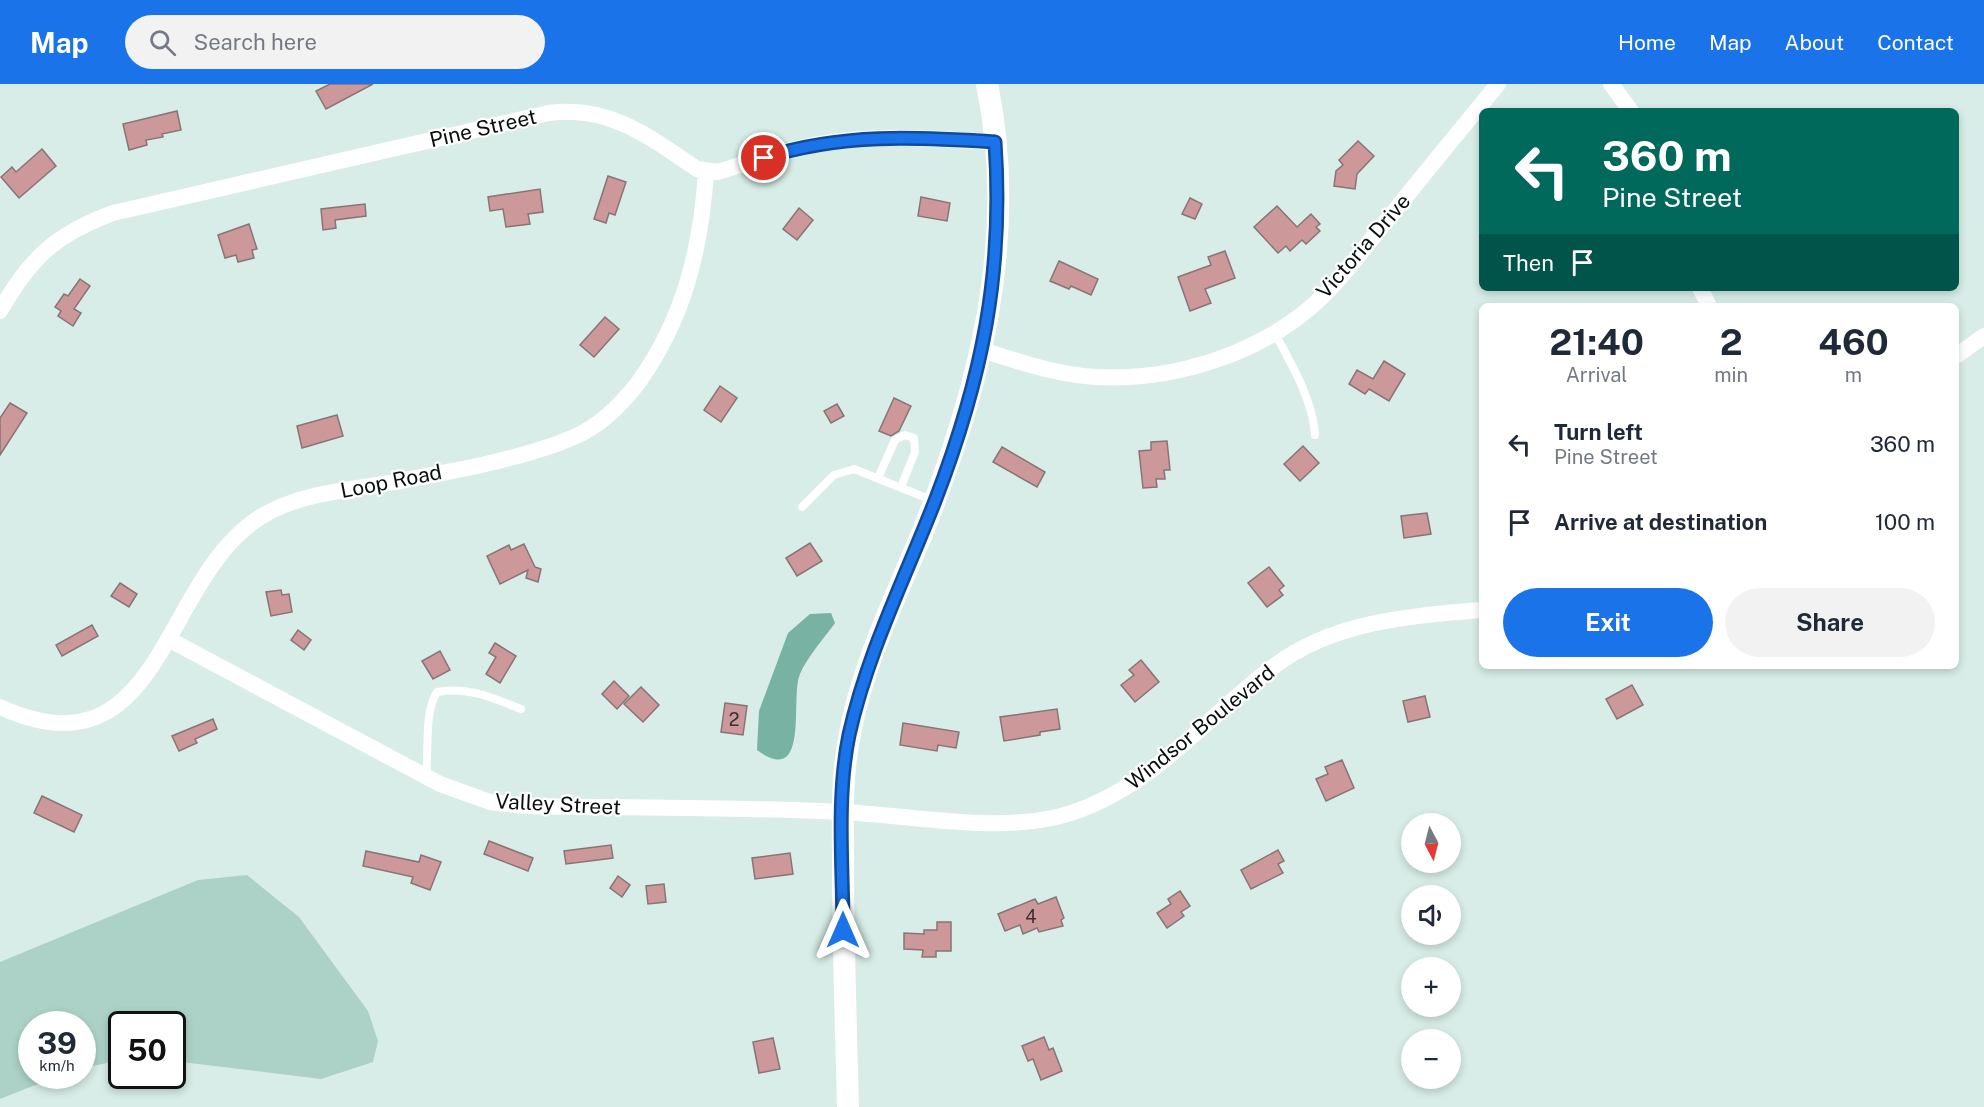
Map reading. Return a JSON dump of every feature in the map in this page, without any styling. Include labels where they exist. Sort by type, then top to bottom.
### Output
[{"type":"main road","points":[[848,1107],[843,930],[844,775],[857,702],[953,451],[982,350],[998,243],[999,212],[995,142],[987,84]]},
{"type":"street","name":"Victoria Drive","points":[[982,350],[1050,370],[1096,377],[1125,377],[1181,369],[1208,362],[1274,332],[1321,298],[1340,278],[1498,84]]},
{"type":"street","points":[[1611,84],[1629,108]]},
{"type":"street","name":"Pine Street","points":[[0,311],[14,286],[48,246],[71,230],[113,213],[549,113],[581,111],[612,117],[642,132],[697,169],[706,172]]},
{"type":"street","points":[[706,172],[717,172],[802,147],[864,138],[995,142]]},
{"type":"street","name":"Loop Road","points":[[0,707],[42,722],[84,722],[120,702],[136,687],[216,559],[229,543],[260,517],[315,497],[480,463],[554,444],[575,437],[609,415],[629,395],[658,353],[678,313],[701,229],[706,172]]},
{"type":"street","points":[[1959,354],[1984,336]]},
{"type":"street","name":"Windsor Boulevard","points":[[843,812],[963,822],[1040,820],[1070,814],[1122,791],[1169,755],[1274,666],[1329,635],[1388,620],[1479,610]]},
{"type":"street","name":"Valley Street","points":[[168,639],[426,777],[490,802],[525,806],[843,812]]},
{"type":"lane","points":[[1274,332],[1292,365],[1314,422],[1315,435]]},
{"type":"lane","points":[[878,478],[895,440],[904,435],[914,438],[915,452],[901,487]]},
{"type":"lane","points":[[802,507],[842,470],[854,469],[935,501]]},
{"type":"lane","points":[[426,777],[430,732],[428,711],[437,692],[451,689],[474,691],[521,709]]},
{"type":"shaded area","points":[[831,613],[835,623],[810,657],[799,677],[796,721],[791,750],[784,758],[773,759],[757,750],[759,711],[788,633],[810,614]]},
{"type":"shaded area","points":[[247,875],[299,917],[368,1011],[378,1041],[373,1062],[321,1079],[186,1063],[186,1011],[108,1011],[108,1063],[96,1065],[96,1011],[18,1011],[18,1089],[25,1089],[0,1099],[0,962],[198,880]]},
{"type":"building","points":[[330,84],[373,84],[326,109],[316,91]]},
{"type":"building","points":[[177,111],[181,130],[146,140],[147,145],[129,150],[123,124]]},
{"type":"building","points":[[1358,141],[1374,156],[1357,174],[1355,189],[1334,186],[1336,171],[1343,165],[1339,160]]},
{"type":"building","points":[[42,149],[56,166],[19,198],[1,177],[12,167],[16,172]]},
{"type":"building","points":[[608,176],[626,182],[615,215],[609,213],[606,223],[594,219]]},
{"type":"building","points":[[540,189],[543,212],[528,214],[530,224],[506,227],[503,209],[490,211],[488,197]]},
{"type":"building","points":[[921,197],[950,203],[947,221],[918,216]]},
{"type":"building","points":[[1190,198],[1202,204],[1195,219],[1182,214]]},
{"type":"building","points":[[365,204],[366,216],[335,220],[336,228],[323,230],[321,209]]},
{"type":"building","points":[[1277,206],[1297,227],[1311,214],[1320,224],[1316,227],[1320,231],[1306,244],[1302,240],[1290,251],[1286,246],[1278,253],[1254,227]]},
{"type":"building","points":[[799,208],[813,220],[797,240],[783,229]]},
{"type":"building","points":[[249,224],[257,249],[252,250],[254,258],[238,262],[236,255],[225,258],[218,235]]},
{"type":"building","points":[[1225,251],[1235,278],[1205,289],[1211,303],[1190,311],[1178,277],[1211,265],[1208,257]]},
{"type":"building","points":[[1059,261],[1098,279],[1091,295],[1071,286],[1069,289],[1050,281]]},
{"type":"building","points":[[80,279],[90,286],[74,309],[81,313],[73,326],[58,316],[61,311],[55,307],[64,294],[68,296]]},
{"type":"building","points":[[605,317],[619,329],[594,357],[580,345]]},
{"type":"building","points":[[1384,361],[1405,374],[1389,401],[1369,389],[1365,394],[1349,384],[1357,370],[1373,379]]},
{"type":"building","points":[[720,386],[737,398],[721,422],[704,410]]},
{"type":"building","points":[[894,398],[911,406],[899,431],[891,436],[879,431]]},
{"type":"building","points":[[10,403],[27,413],[0,455],[0,418]]},
{"type":"building","points":[[837,404],[844,416],[831,423],[824,411]]},
{"type":"building","points":[[337,415],[343,436],[302,448],[297,426]]},
{"type":"building","points":[[1167,441],[1170,470],[1164,470],[1165,479],[1156,479],[1157,487],[1143,488],[1139,451],[1151,450],[1151,442]]},
{"type":"building","points":[[1303,446],[1319,463],[1300,481],[1284,464]]},
{"type":"building","points":[[1002,447],[1045,472],[1037,487],[993,462]]},
{"type":"building","points":[[1427,513],[1431,534],[1404,538],[1401,516]]},
{"type":"building","points":[[810,543],[822,561],[797,576],[786,558]]},
{"type":"building","points":[[524,544],[535,567],[541,569],[538,582],[526,578],[528,570],[500,584],[487,556],[509,545],[511,550]]},
{"type":"building","points":[[1269,567],[1284,586],[1279,590],[1283,595],[1267,607],[1248,583]]},
{"type":"building","points":[[120,583],[137,594],[129,607],[111,596]]},
{"type":"building","points":[[281,590],[282,595],[289,594],[292,612],[271,616],[266,592]]},
{"type":"building","points":[[92,625],[98,636],[62,656],[56,645]]},
{"type":"building","points":[[298,630],[311,640],[304,650],[291,640]]},
{"type":"building","points":[[495,643],[516,656],[500,683],[486,674],[496,657],[489,653]]},
{"type":"building","points":[[440,651],[450,670],[433,679],[422,661]]},
{"type":"building","points":[[1141,660],[1159,682],[1135,702],[1121,685],[1134,675],[1129,670]]},
{"type":"building","points":[[614,681],[629,696],[617,709],[602,694]]},
{"type":"building","points":[[1632,685],[1643,705],[1617,719],[1606,699]]},
{"type":"building","points":[[641,687],[659,705],[643,722],[624,704]]},
{"type":"building","points":[[1425,696],[1430,717],[1408,722],[1403,701]]},
{"type":"building","points":[[725,703],[747,706],[743,735],[721,732]]},
{"type":"building","points":[[1057,709],[1060,729],[1004,741],[1000,717]]},
{"type":"building","points":[[213,719],[217,729],[195,739],[197,743],[179,751],[172,736]]},
{"type":"building","points":[[903,723],[959,732],[956,748],[938,745],[937,751],[900,745]]},
{"type":"building","points":[[1342,760],[1354,788],[1326,801],[1316,779],[1328,774],[1325,767]]},
{"type":"building","points":[[42,796],[82,815],[74,832],[34,813]]},
{"type":"building","points":[[489,841],[533,858],[528,871],[484,854]]},
{"type":"building","points":[[611,845],[613,858],[566,864],[564,851]]},
{"type":"building","points":[[1278,850],[1284,861],[1278,864],[1283,873],[1251,889],[1241,870]]},
{"type":"building","points":[[366,851],[419,862],[421,855],[441,862],[430,890],[411,883],[413,877],[363,866]]},
{"type":"building","points":[[790,853],[793,874],[755,879],[752,858]]},
{"type":"building","points":[[618,876],[630,885],[622,897],[610,888]]},
{"type":"building","points":[[664,884],[666,902],[648,904],[646,886]]},
{"type":"building","points":[[1180,891],[1190,906],[1181,912],[1184,916],[1167,928],[1157,913],[1171,904],[1168,899]]},
{"type":"building","points":[[1056,897],[1064,918],[1061,920],[1063,926],[1039,932],[1037,928],[1023,934],[1020,925],[1005,931],[998,914],[1035,899],[1038,904]]},
{"type":"building","points":[[937,922],[951,922],[951,951],[936,951],[936,957],[922,957],[923,950],[904,949],[904,933],[924,934],[924,930],[937,930]]},
{"type":"building","points":[[1044,1037],[1049,1050],[1053,1048],[1062,1071],[1041,1080],[1033,1059],[1028,1061],[1022,1046]]},
{"type":"building","points":[[773,1038],[780,1069],[759,1073],[753,1042]]},
{"type":"route","points":[[764,158],[822,143],[864,138],[905,137],[995,142],[998,174],[998,243],[982,350],[953,451],[875,651],[857,702],[849,738],[844,775],[843,930]]}]
